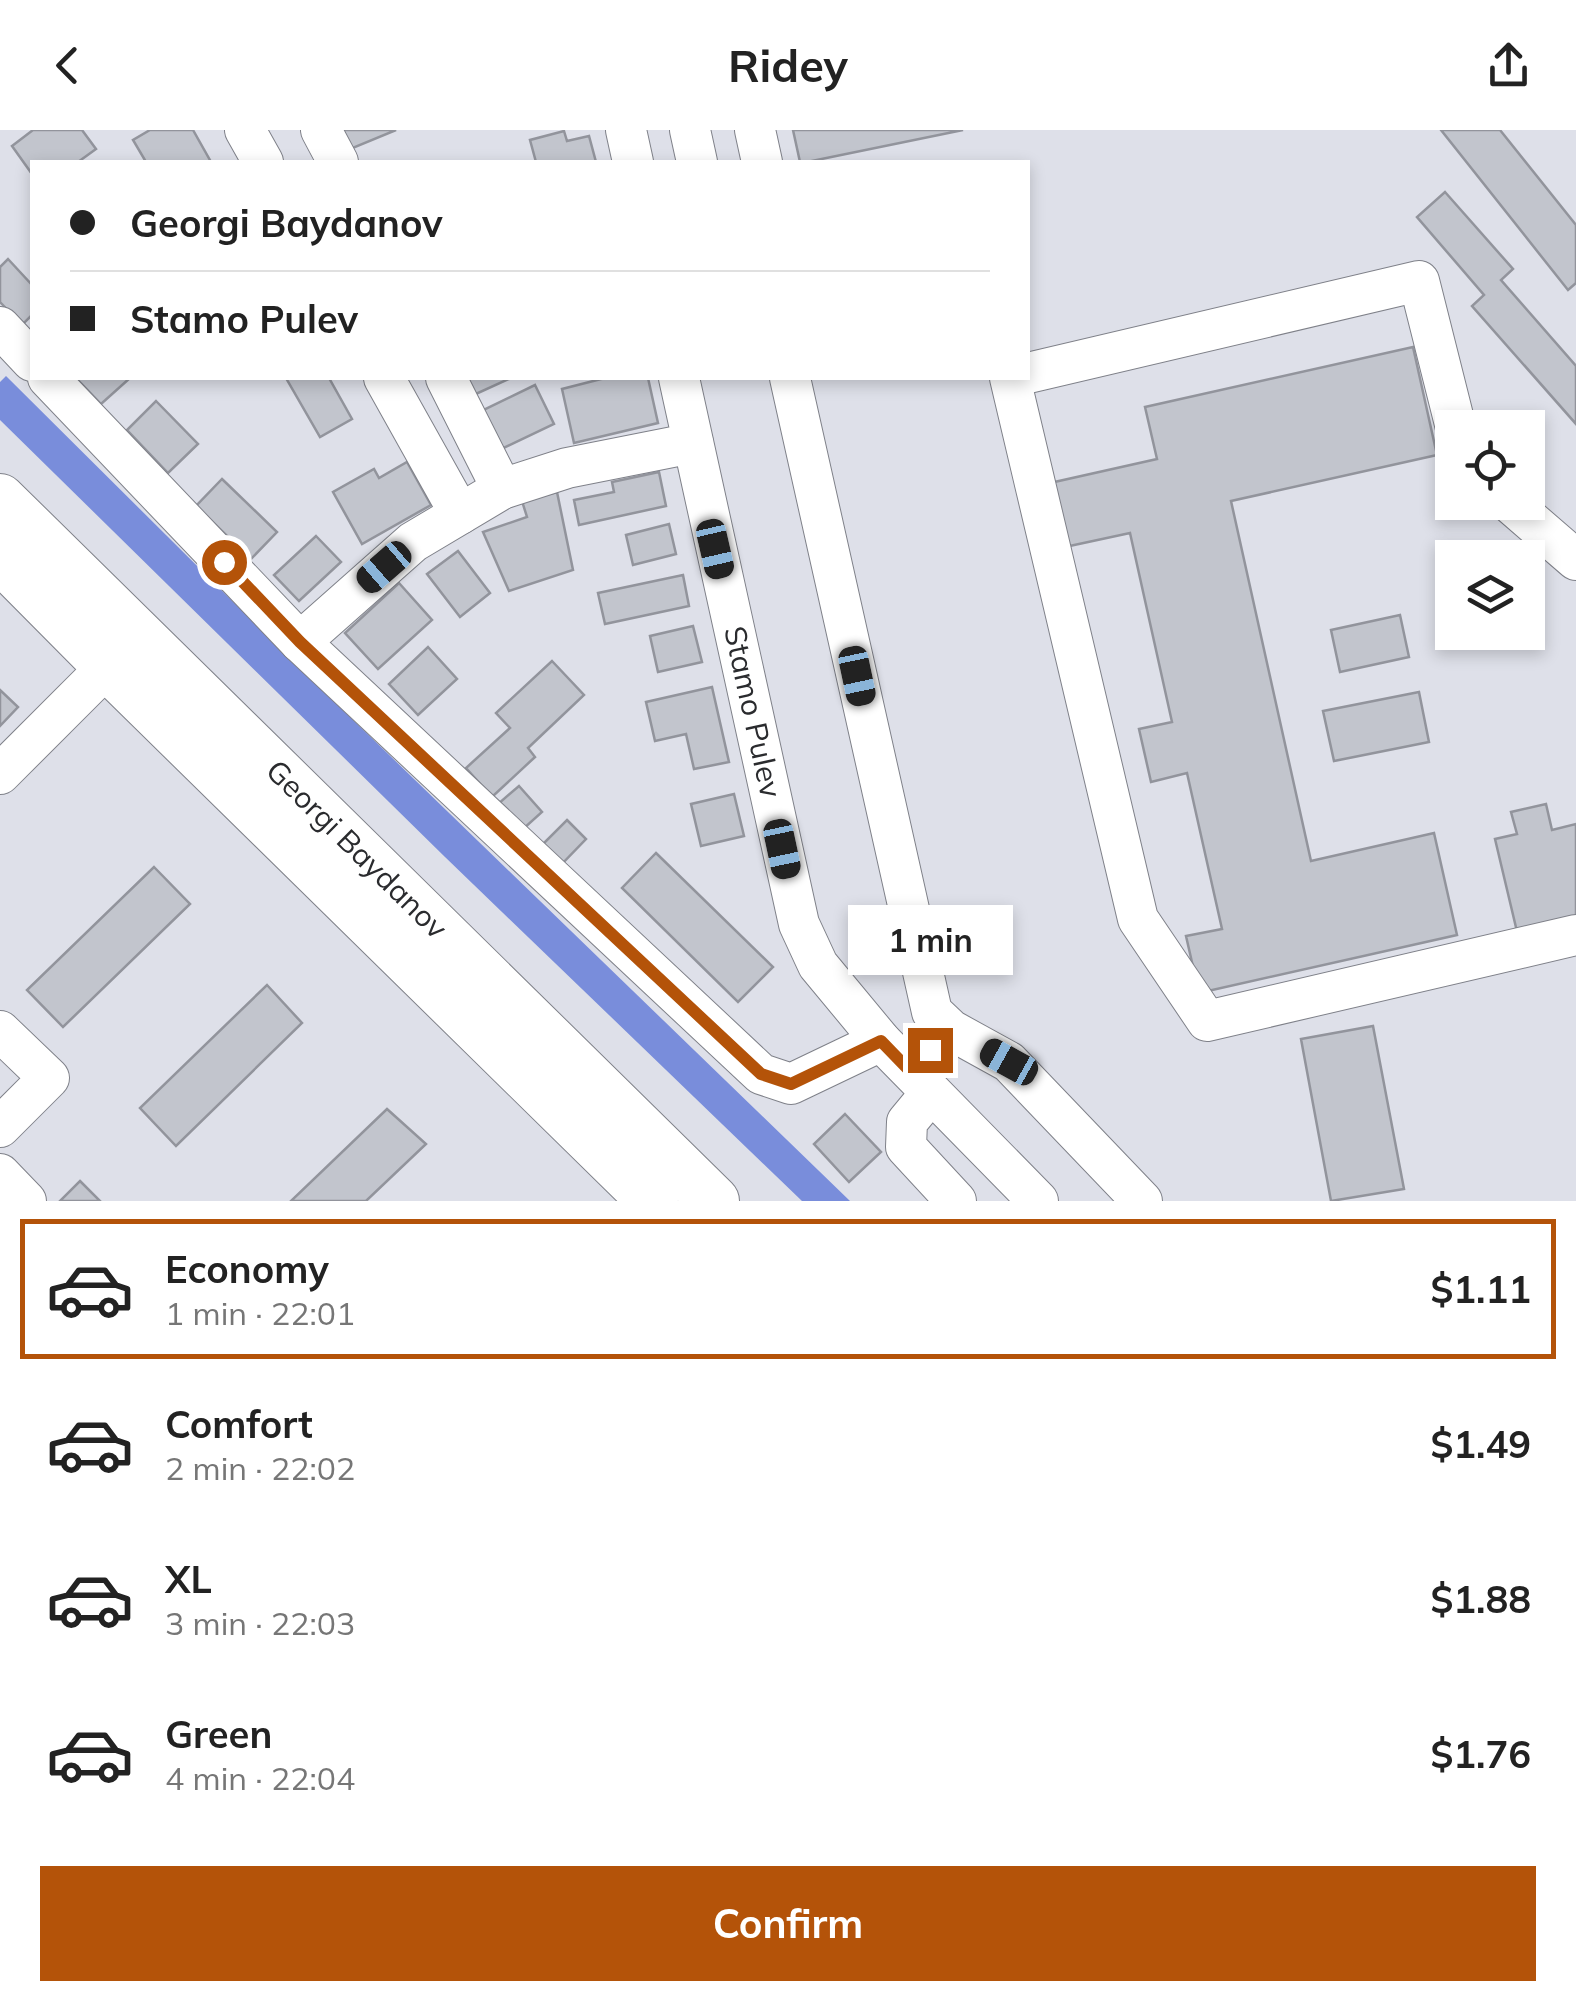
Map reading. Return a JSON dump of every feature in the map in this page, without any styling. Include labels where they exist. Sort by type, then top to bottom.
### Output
[{"type":"main road","name":"Georgi Baydanov","points":[[0,500],[714,1201]]},
{"type":"main road","name":"Georgi Baydanov","points":[[0,557],[653,1201]]},
{"type":"street","points":[[245,130],[262,160]]},
{"type":"street","points":[[322,130],[337,160]]},
{"type":"street","points":[[626,130],[633,160]]},
{"type":"street","points":[[690,130],[698,160]]},
{"type":"street","points":[[754,130],[762,160]]},
{"type":"street","points":[[1030,372],[1418,281],[1451,410]]},
{"type":"street","points":[[0,327],[30,359]]},
{"type":"street","points":[[50,380],[300,642],[761,1074],[791,1084],[881,1041]]},
{"type":"street","points":[[385,380],[460,514]]},
{"type":"street","points":[[447,380],[502,489]]},
{"type":"street","name":"Stamo Pulev","points":[[679,380],[799,924],[818,965],[881,1041],[1038,1201]]},
{"type":"street","points":[[790,380],[932,1012],[951,1030],[1009,1062],[1142,1201]]},
{"type":"street","points":[[1010,380],[1138,919],[1207,1021],[1576,935]]},
{"type":"street","points":[[300,642],[412,542],[502,489],[567,468],[693,442]]},
{"type":"street","points":[[1530,520],[1576,560]]},
{"type":"street","points":[[0,774],[108,666]]},
{"type":"street","points":[[0,1030],[49,1078],[0,1127]]},
{"type":"street","points":[[951,1030],[920,1082],[908,1122],[906,1147],[956,1201]]},
{"type":"street","points":[[0,1174],[26,1201]]},
{"type":"water","points":[[6,376],[320,688],[850,1201],[802,1201],[445,857],[0,420],[0,382]]},
{"type":"building","points":[[33,130],[82,130],[96,149],[81,160],[30,160],[30,171],[12,146]]},
{"type":"building","points":[[150,130],[193,130],[210,160],[145,160],[133,140]]},
{"type":"building","points":[[339,130],[396,130],[348,150]]},
{"type":"building","points":[[793,130],[963,130],[817,160],[800,160]]},
{"type":"building","points":[[1441,130],[1500,130],[1576,225],[1576,283],[1568,290]]},
{"type":"building","points":[[564,131],[567,141],[589,136],[595,160],[535,160],[530,140]]},
{"type":"building","points":[[1445,192],[1513,269],[1501,280],[1576,366],[1576,424],[1472,306],[1484,295],[1417,217]]},
{"type":"building","points":[[8,259],[30,283],[30,317],[22,325],[0,302],[0,267]]},
{"type":"building","points":[[1413,347],[1435,455],[1231,501],[1311,861],[1434,833],[1457,935],[1199,993],[1186,936],[1222,929],[1187,773],[1151,782],[1139,729],[1172,722],[1130,533],[1065,547],[1050,483],[1157,459],[1145,407]]},
{"type":"building","points":[[78,380],[128,380],[101,404]]},
{"type":"building","points":[[287,380],[330,380],[352,419],[320,437]]},
{"type":"building","points":[[458,380],[507,380],[467,398]]},
{"type":"building","points":[[597,380],[648,380],[658,423],[574,443],[562,389]]},
{"type":"building","points":[[535,385],[554,424],[493,453],[475,414]]},
{"type":"building","points":[[156,401],[198,444],[168,473],[127,430]]},
{"type":"building","points":[[407,462],[431,505],[362,544],[333,492],[374,469],[379,478]]},
{"type":"building","points":[[659,472],[666,506],[579,525],[574,500],[614,492],[612,482]]},
{"type":"building","points":[[222,479],[277,532],[251,559],[196,506]]},
{"type":"building","points":[[557,492],[573,570],[509,591],[483,532],[527,517],[522,501]]},
{"type":"building","points":[[669,524],[676,554],[633,565],[626,535]]},
{"type":"building","points":[[316,536],[341,562],[299,601],[274,575]]},
{"type":"building","points":[[458,551],[490,593],[460,617],[427,574]]},
{"type":"building","points":[[683,575],[689,606],[605,624],[598,593]]},
{"type":"building","points":[[399,583],[432,620],[378,669],[345,633]]},
{"type":"building","points":[[1400,615],[1409,657],[1340,672],[1331,630]]},
{"type":"building","points":[[693,626],[702,662],[658,672],[650,636]]},
{"type":"building","points":[[428,647],[457,679],[418,715],[389,684]]},
{"type":"building","points":[[552,661],[584,695],[528,748],[535,757],[492,797],[466,768],[510,728],[496,713]]},
{"type":"building","points":[[712,687],[729,762],[694,769],[686,734],[655,741],[646,702]]},
{"type":"building","points":[[0,690],[18,707],[0,726]]},
{"type":"building","points":[[1419,692],[1429,742],[1334,761],[1323,711]]},
{"type":"building","points":[[519,786],[542,812],[522,830],[498,804]]},
{"type":"building","points":[[734,794],[744,836],[701,846],[691,804]]},
{"type":"building","points":[[1546,804],[1552,830],[1576,824],[1576,926],[1519,940],[1495,839],[1517,834],[1511,812]]},
{"type":"building","points":[[567,820],[586,839],[557,869],[537,850]]},
{"type":"building","points":[[656,853],[773,967],[738,1002],[622,888]]},
{"type":"building","points":[[154,867],[190,904],[63,1027],[27,990]]},
{"type":"building","points":[[267,985],[302,1023],[176,1146],[140,1108]]},
{"type":"building","points":[[1373,1026],[1404,1189],[1331,1201],[1301,1039]]},
{"type":"building","points":[[387,1109],[426,1144],[366,1201],[291,1201]]},
{"type":"building","points":[[845,1114],[881,1152],[849,1182],[814,1144]]},
{"type":"building","points":[[80,1181],[100,1201],[60,1201]]},
{"type":"route","points":[[224,562],[300,642],[761,1074],[791,1084],[881,1041],[910,1071],[930,1050]]}]
